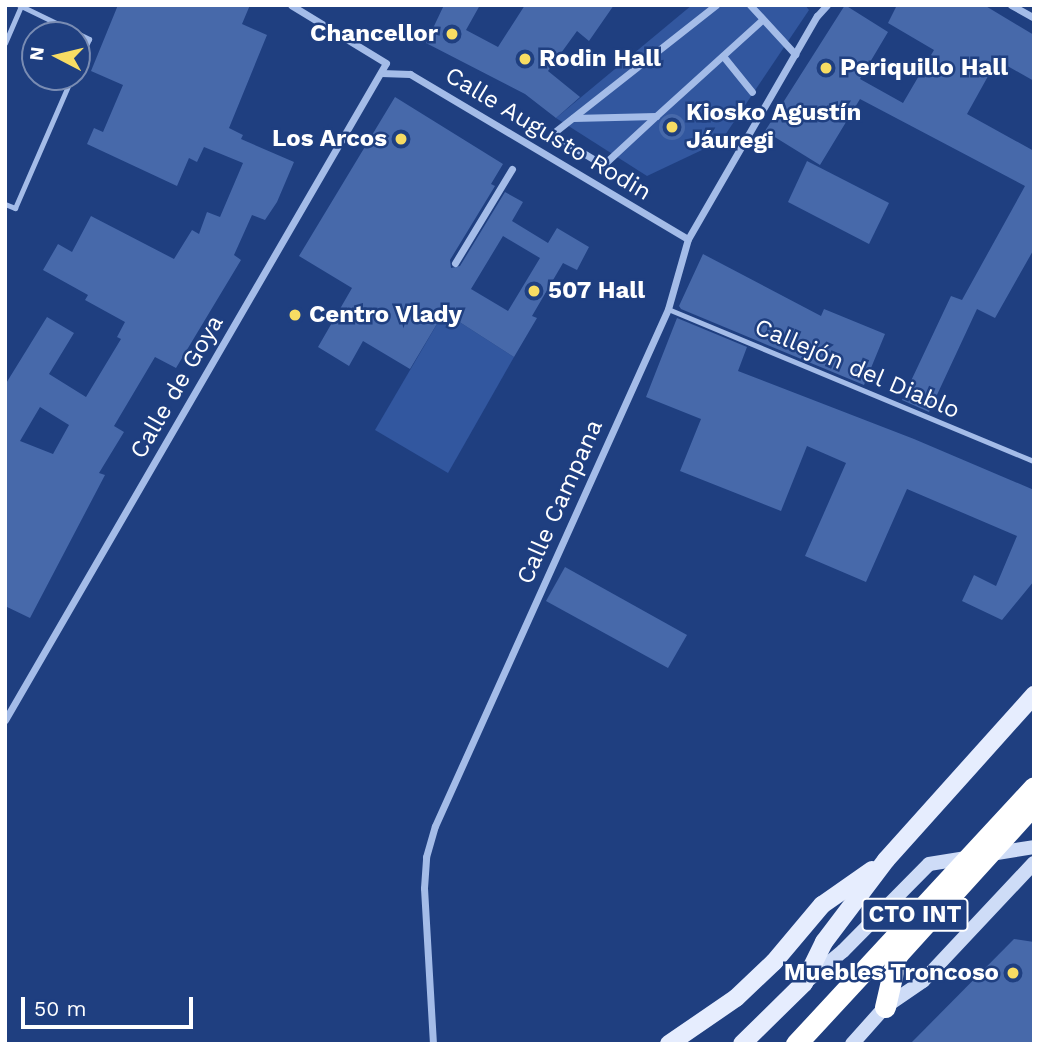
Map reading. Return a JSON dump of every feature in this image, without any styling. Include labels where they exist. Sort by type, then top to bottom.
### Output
[{"type":"highway","name":"CTO INT","points":[[796,1044],[1034,787]]},
{"type":"highway","points":[[885,1007],[898,956],[1034,804]]},
{"type":"main road","name":"CTO INT","points":[[742,1044],[804,984],[824,942],[886,860],[1034,695]]},
{"type":"main road","name":"CTO INT","points":[[669,1044],[736,998],[774,962],[822,905],[886,860]]},
{"type":"street","points":[[290,5],[386,63],[381,72]]},
{"type":"street","points":[[716,5],[552,134],[603,164],[763,19]]},
{"type":"street","points":[[750,5],[794,54]]},
{"type":"street","name":"Calle Campana","points":[[433,1044],[424,888],[426,857],[435,826],[668,309],[688,239],[794,54],[817,16],[827,5]]},
{"type":"street","points":[[1011,5],[1034,18]]},
{"type":"street","points":[[723,55],[752,92]]},
{"type":"street","name":"Calle Augusto Rodin","points":[[381,72],[410,74],[688,239]]},
{"type":"street","name":"Calle de Goya","points":[[5,720],[381,72]]},
{"type":"street","points":[[572,118],[656,116]]},
{"type":"street","points":[[455,263],[512,169]]},
{"type":"street","points":[[804,984],[843,951],[929,864],[1034,847]]},
{"type":"street","name":"CTO INT","points":[[852,1044],[885,1007],[923,981],[1034,863]]},
{"type":"street","points":[[1014,883],[1034,881]]},
{"type":"lane","points":[[5,43],[20,6],[51,21]]},
{"type":"lane","points":[[5,204],[15,208],[66,91]]},
{"type":"lane","name":"Callejón del Diablo","points":[[668,309],[1034,461]]},
{"type":"shaded area","points":[[692,5],[805,5],[809,10],[721,141],[647,176],[556,118]]},
{"type":"shaded area","points":[[444,312],[514,357],[448,473],[375,430]]},
{"type":"building","points":[[118,5],[250,5],[242,24],[267,35],[229,128],[243,135],[241,139],[294,162],[277,202],[265,220],[252,215],[234,255],[241,260],[176,368],[155,357],[114,426],[124,432],[99,473],[105,475],[30,618],[5,606],[5,385],[47,317],[74,333],[49,374],[86,397],[121,339],[117,337],[125,322],[85,300],[88,295],[43,270],[58,244],[72,252],[91,216],[174,259],[192,230],[199,234],[207,212],[220,217],[243,163],[204,147],[197,162],[189,158],[177,186],[87,144],[94,128],[103,132],[123,85],[91,71]],"holes":[[[40,407],[69,425],[53,454],[20,441]]]},
{"type":"building","name":"Rodin Hall","points":[[444,5],[480,5],[466,30],[498,47],[525,5],[614,5],[589,41],[577,31],[548,71],[580,97],[556,118],[525,94],[426,43]]},
{"type":"building","points":[[845,5],[888,32],[860,79],[903,103],[934,50],[888,23],[897,5],[984,5],[1034,35],[1034,81],[997,60],[967,114],[1034,151],[1034,249],[995,318],[977,309],[929,412],[902,400],[951,296],[962,300],[1025,186],[860,99],[820,165],[765,131]]},
{"type":"building","points":[[395,97],[503,164],[491,184],[495,186],[450,260],[451,268],[460,266],[505,192],[523,202],[512,221],[548,243],[557,228],[589,247],[577,270],[563,263],[532,316],[537,318],[514,357],[444,312],[410,369],[363,341],[349,366],[318,347],[352,288],[299,256]],"holes":[[[503,236],[540,258],[508,311],[471,289]]]},
{"type":"building","name":"Kiosko Agustín Jáuregi","points":[[672,114],[681,118],[685,127],[681,136],[672,140],[663,136],[659,127],[663,118]]},
{"type":"building","points":[[807,161],[889,203],[869,244],[788,202]]},
{"type":"building","points":[[703,254],[821,316],[824,309],[885,334],[864,385],[681,309],[679,306]]},
{"type":"building","points":[[677,318],[747,347],[738,371],[914,439],[1034,490],[1034,581],[1002,620],[962,601],[974,575],[996,586],[1017,536],[907,489],[866,582],[805,556],[846,463],[807,446],[781,511],[680,471],[701,419],[646,397]]},
{"type":"building","points":[[565,567],[687,635],[668,668],[546,601]]},
{"type":"building","points":[[1014,939],[1034,942],[1034,1044],[910,1044]]},
{"type":"place","name":"Chancellor","points":[[452,34]]},
{"type":"place","name":"Rodin Hall","points":[[525,59]]},
{"type":"place","name":"Periquillo Hall","points":[[826,68]]},
{"type":"place","name":"Kiosko Agustín Jáuregi","points":[[672,127]]},
{"type":"place","name":"Los Arcos","points":[[401,139]]},
{"type":"place","name":"507 Hall","points":[[534,291]]},
{"type":"place","name":"Centro Vlady","points":[[295,315]]},
{"type":"place","name":"Muebles Troncoso","points":[[1013,973]]}]
